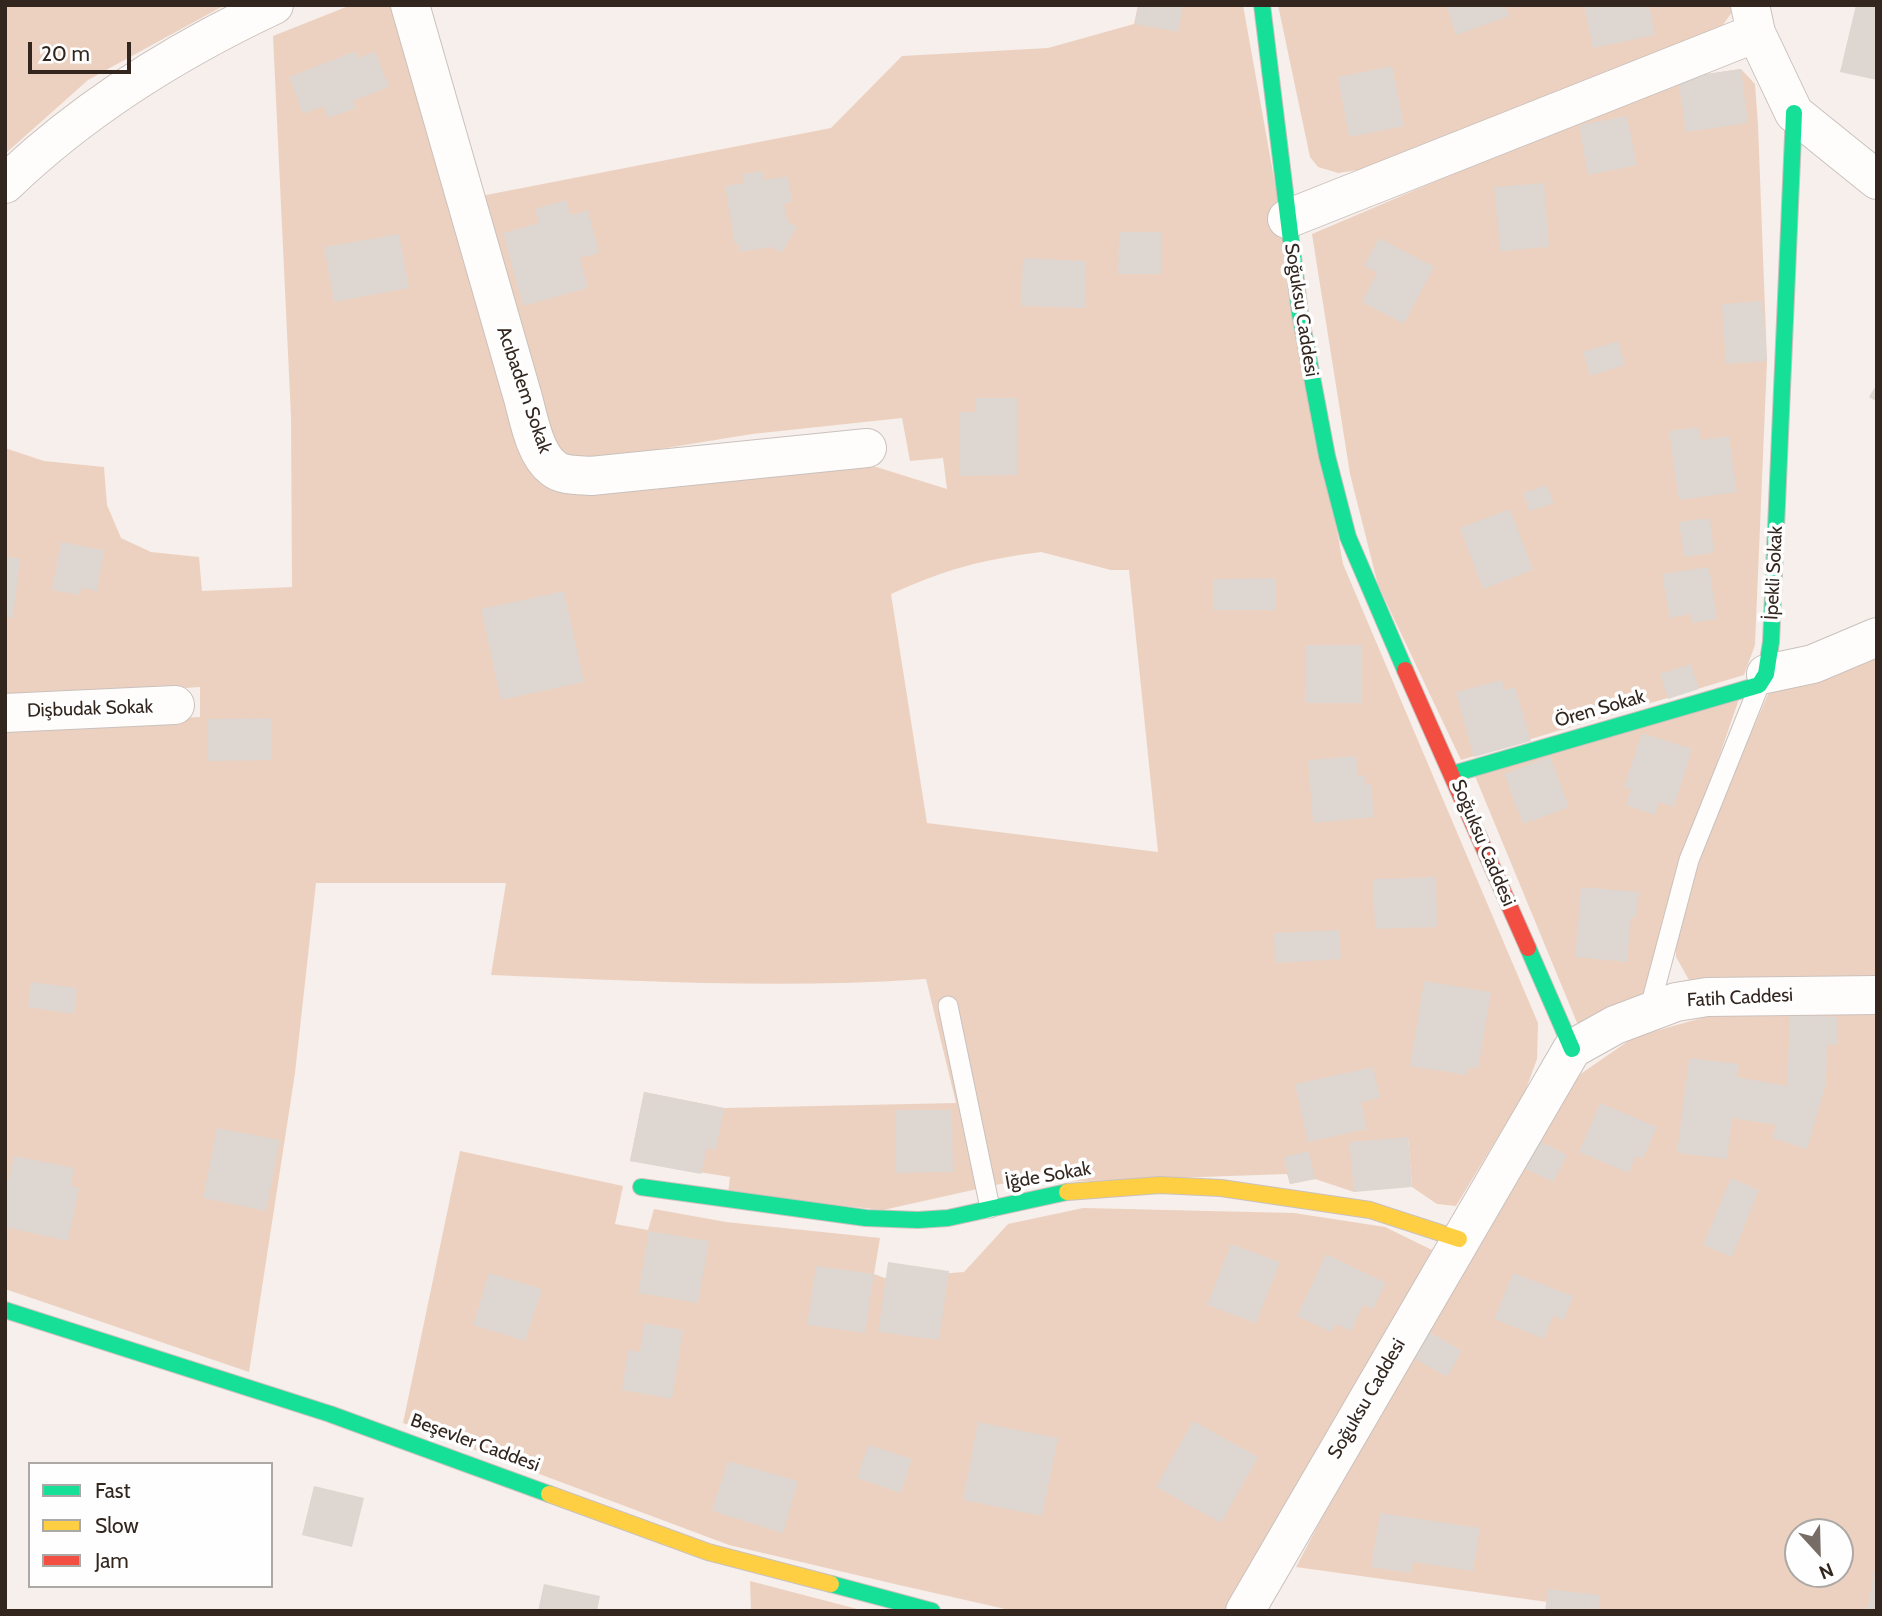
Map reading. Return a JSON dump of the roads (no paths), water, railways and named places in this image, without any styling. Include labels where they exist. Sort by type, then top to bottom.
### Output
[{"type":"street","points":[[5,184],[84,117],[158,66],[222,29],[274,5]]},
{"type":"street","name":"Acıbadem Sokak","points":[[410,5],[521,391],[540,451],[553,468],[569,474],[591,476],[867,448]]},
{"type":"street","name":"Soğuksu Caddesi","points":[[1245,1611],[1459,1239],[1572,1049],[1453,774],[1372,599],[1348,537],[1317,405],[1287,219],[1262,5]]},
{"type":"street","points":[[1287,219],[1753,19],[1794,113],[1877,180]]},
{"type":"street","name":"İpekli Sokak","points":[[1763,679],[1771,642],[1794,113]]},
{"type":"street","points":[[1763,679],[1814,664],[1877,637]]},
{"type":"street","name":"Ören Sokak","points":[[1453,774],[1763,679]]},
{"type":"street","name":"Dişbudak Sokak","points":[[5,713],[175,705]]},
{"type":"street","name":"Fatih Caddesi","points":[[1572,1049],[1615,1024],[1676,1002],[1707,997],[1877,995]]},
{"type":"street","name":"İğde Sokak","points":[[641,1187],[866,1218],[948,1218],[1091,1188],[1160,1185],[1220,1188],[1370,1210],[1459,1239]]},
{"type":"street","name":"Beşevler Caddesi","points":[[5,1310],[330,1414],[708,1552],[932,1611]]},
{"type":"lane","name":"İpekli Sokak","points":[[1649,1011],[1689,860],[1763,679]]},
{"type":"lane","points":[[948,1006],[990,1208]]}]
